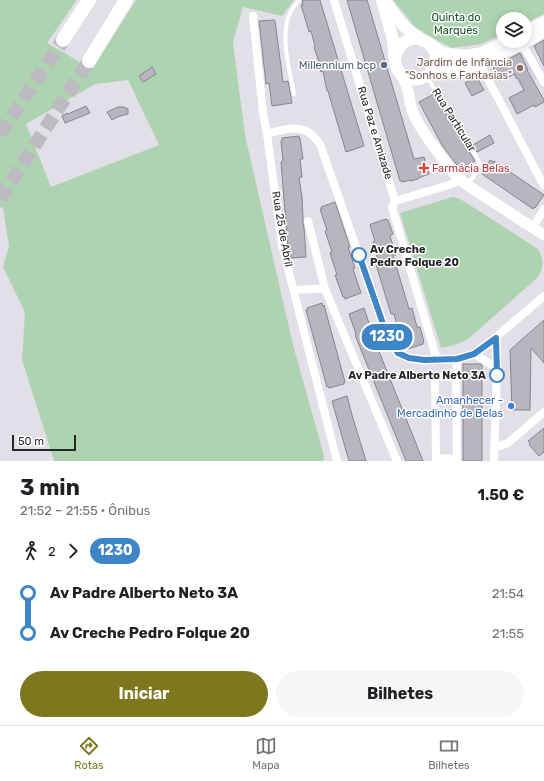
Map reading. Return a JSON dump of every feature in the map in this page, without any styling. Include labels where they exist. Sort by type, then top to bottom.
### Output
[{"type":"highway","points":[[62,40],[89,0]]},
{"type":"highway","points":[[89,61],[126,0]]},
{"type":"main road","points":[[383,0],[408,30],[441,52],[467,56],[482,53],[496,46]]},
{"type":"main road","points":[[383,0],[393,42],[396,67],[405,77],[410,79],[417,80],[427,76],[480,64],[507,48]]},
{"type":"main road","points":[[532,32],[544,22]]},
{"type":"main road","points":[[532,35],[544,31]]},
{"type":"main road","points":[[395,60],[399,47],[410,40],[417,39],[426,42],[433,49],[436,55],[434,68],[417,84],[409,95]]},
{"type":"main road","points":[[400,72],[406,85],[413,113],[418,123],[450,170],[463,182],[544,234]]},
{"type":"street","name":"Rua Paz e Amizade","points":[[334,0],[395,201],[392,207],[437,360]]},
{"type":"street","name":"Rua 25 de Abril","points":[[252,16],[263,112],[282,245],[337,461]]},
{"type":"street","points":[[529,48],[544,82]]},
{"type":"street","points":[[480,64],[544,186]]},
{"type":"street","points":[[267,134],[291,129],[302,129],[312,135],[320,144],[388,338],[398,353],[409,358],[424,360],[457,359],[474,354],[496,338],[544,296]]},
{"type":"street","points":[[395,201],[463,182]]},
{"type":"street","points":[[533,228],[544,209]]},
{"type":"street","points":[[308,221],[325,289],[397,461]]},
{"type":"street","points":[[294,290],[325,289]]},
{"type":"street","points":[[494,461],[497,368],[496,338]]},
{"type":"street","points":[[474,354],[497,368]]},
{"type":"street","points":[[456,377],[435,377],[436,458],[457,460],[457,359]]},
{"type":"street","points":[[494,448],[508,443],[544,412]]},
{"type":"lane","points":[[294,94],[285,44],[287,21],[294,6],[299,0]]},
{"type":"lane","name":"Rua Particular","points":[[427,76],[479,161],[480,167],[463,182]]},
{"type":"shaded area","name":"Jardim de Infância \"Sonhos e Fantasias\"","points":[[515,52],[523,53],[537,79],[520,88],[504,58]]},
{"type":"green space","points":[[0,0],[77,0],[47,43],[92,69],[136,0],[294,0],[282,16],[243,7],[233,42],[245,135],[293,345],[323,452],[324,461],[54,461],[22,360],[25,312],[3,267],[9,246],[3,207],[0,208]],"holes":[[[128,80],[159,145],[51,187],[26,124],[95,84]]]},
{"type":"green space","name":"Quinta do Marquês","points":[[393,0],[544,0],[544,14],[532,20],[532,12],[496,12],[496,37],[481,44],[452,48],[415,27]]},
{"type":"green space","points":[[453,197],[465,202],[538,249],[541,256],[542,268],[537,278],[467,340],[441,348],[400,213]]},
{"type":"building","points":[[302,0],[320,0],[364,146],[346,152],[327,91],[323,71],[321,72],[319,66],[311,31],[309,32],[301,5],[303,5]]},
{"type":"building","points":[[347,0],[367,0],[414,159],[424,157],[429,174],[418,179],[402,182],[400,181]]},
{"type":"building","points":[[274,20],[283,82],[288,81],[292,103],[272,106],[269,83],[266,84],[259,21]]},
{"type":"building","points":[[544,40],[544,66],[534,46]]},
{"type":"building","points":[[520,53],[544,102],[535,107],[534,105],[517,114],[509,98],[524,90],[518,78],[517,79],[514,74],[504,80],[503,78],[500,81],[493,68]]},
{"type":"building","points":[[152,67],[156,74],[143,82],[139,76]]},
{"type":"building","points":[[476,76],[484,90],[472,96],[465,83]]},
{"type":"building","points":[[434,94],[475,161],[460,169],[442,145],[419,102]]},
{"type":"building","points":[[86,106],[90,113],[65,123],[62,116]]},
{"type":"building","points":[[118,107],[128,109],[128,114],[112,120],[107,112]]},
{"type":"building","points":[[490,135],[494,143],[477,152],[473,145]]},
{"type":"building","points":[[299,136],[303,159],[300,159],[302,177],[299,178],[302,197],[306,257],[291,258],[288,246],[281,162],[283,161],[281,141],[282,138]]},
{"type":"building","points":[[490,160],[494,161],[544,195],[535,208],[534,207],[533,209],[482,174]]},
{"type":"building","points":[[335,202],[350,247],[348,247],[355,268],[353,269],[361,293],[345,299],[335,275],[337,275],[330,253],[332,252],[325,231],[327,230],[320,209],[322,209],[321,207]]},
{"type":"building","points":[[386,219],[388,220],[393,234],[390,236],[396,255],[393,255],[409,309],[412,308],[417,327],[420,327],[424,342],[423,344],[408,349],[408,347],[406,348],[401,331],[399,332],[394,314],[391,314],[375,261],[378,260],[373,242],[375,241],[370,225]]},
{"type":"building","points":[[322,303],[323,306],[324,305],[345,382],[344,384],[329,388],[328,386],[327,387],[306,310],[308,310],[307,308]]},
{"type":"building","points":[[364,308],[370,329],[423,461],[406,461],[355,335],[356,334],[349,314]]},
{"type":"building","points":[[544,320],[544,363],[531,348],[530,410],[512,410],[510,350]]},
{"type":"building","points":[[463,364],[482,365],[482,461],[463,461]]},
{"type":"building","points":[[347,396],[366,461],[349,461],[332,401]]},
{"type":"building","points":[[544,428],[544,452],[539,456],[528,441]]},
{"type":"tunnel","points":[[0,134],[63,40]]},
{"type":"tunnel","points":[[0,199],[89,61]]},
{"type":"bus line","name":"1230","points":[[359,255],[388,338],[398,353],[409,358],[424,360],[457,359],[474,354],[496,338],[497,375]]},
{"type":"place","name":"Millennium bcp","points":[[384,65]]},
{"type":"place","name":"Jardim de Infância \"Sonhos e Fantasias\"","points":[[520,68]]},
{"type":"place","name":"Farmácia Belas","points":[[424,168]]},
{"type":"place","name":"Av Creche Pedro Folque 20","points":[[359,255]]},
{"type":"place","name":"Av Padre Alberto Neto 3A","points":[[497,375]]},
{"type":"place","name":"Amanhecer - Mercadinho de Belas","points":[[511,406]]}]
